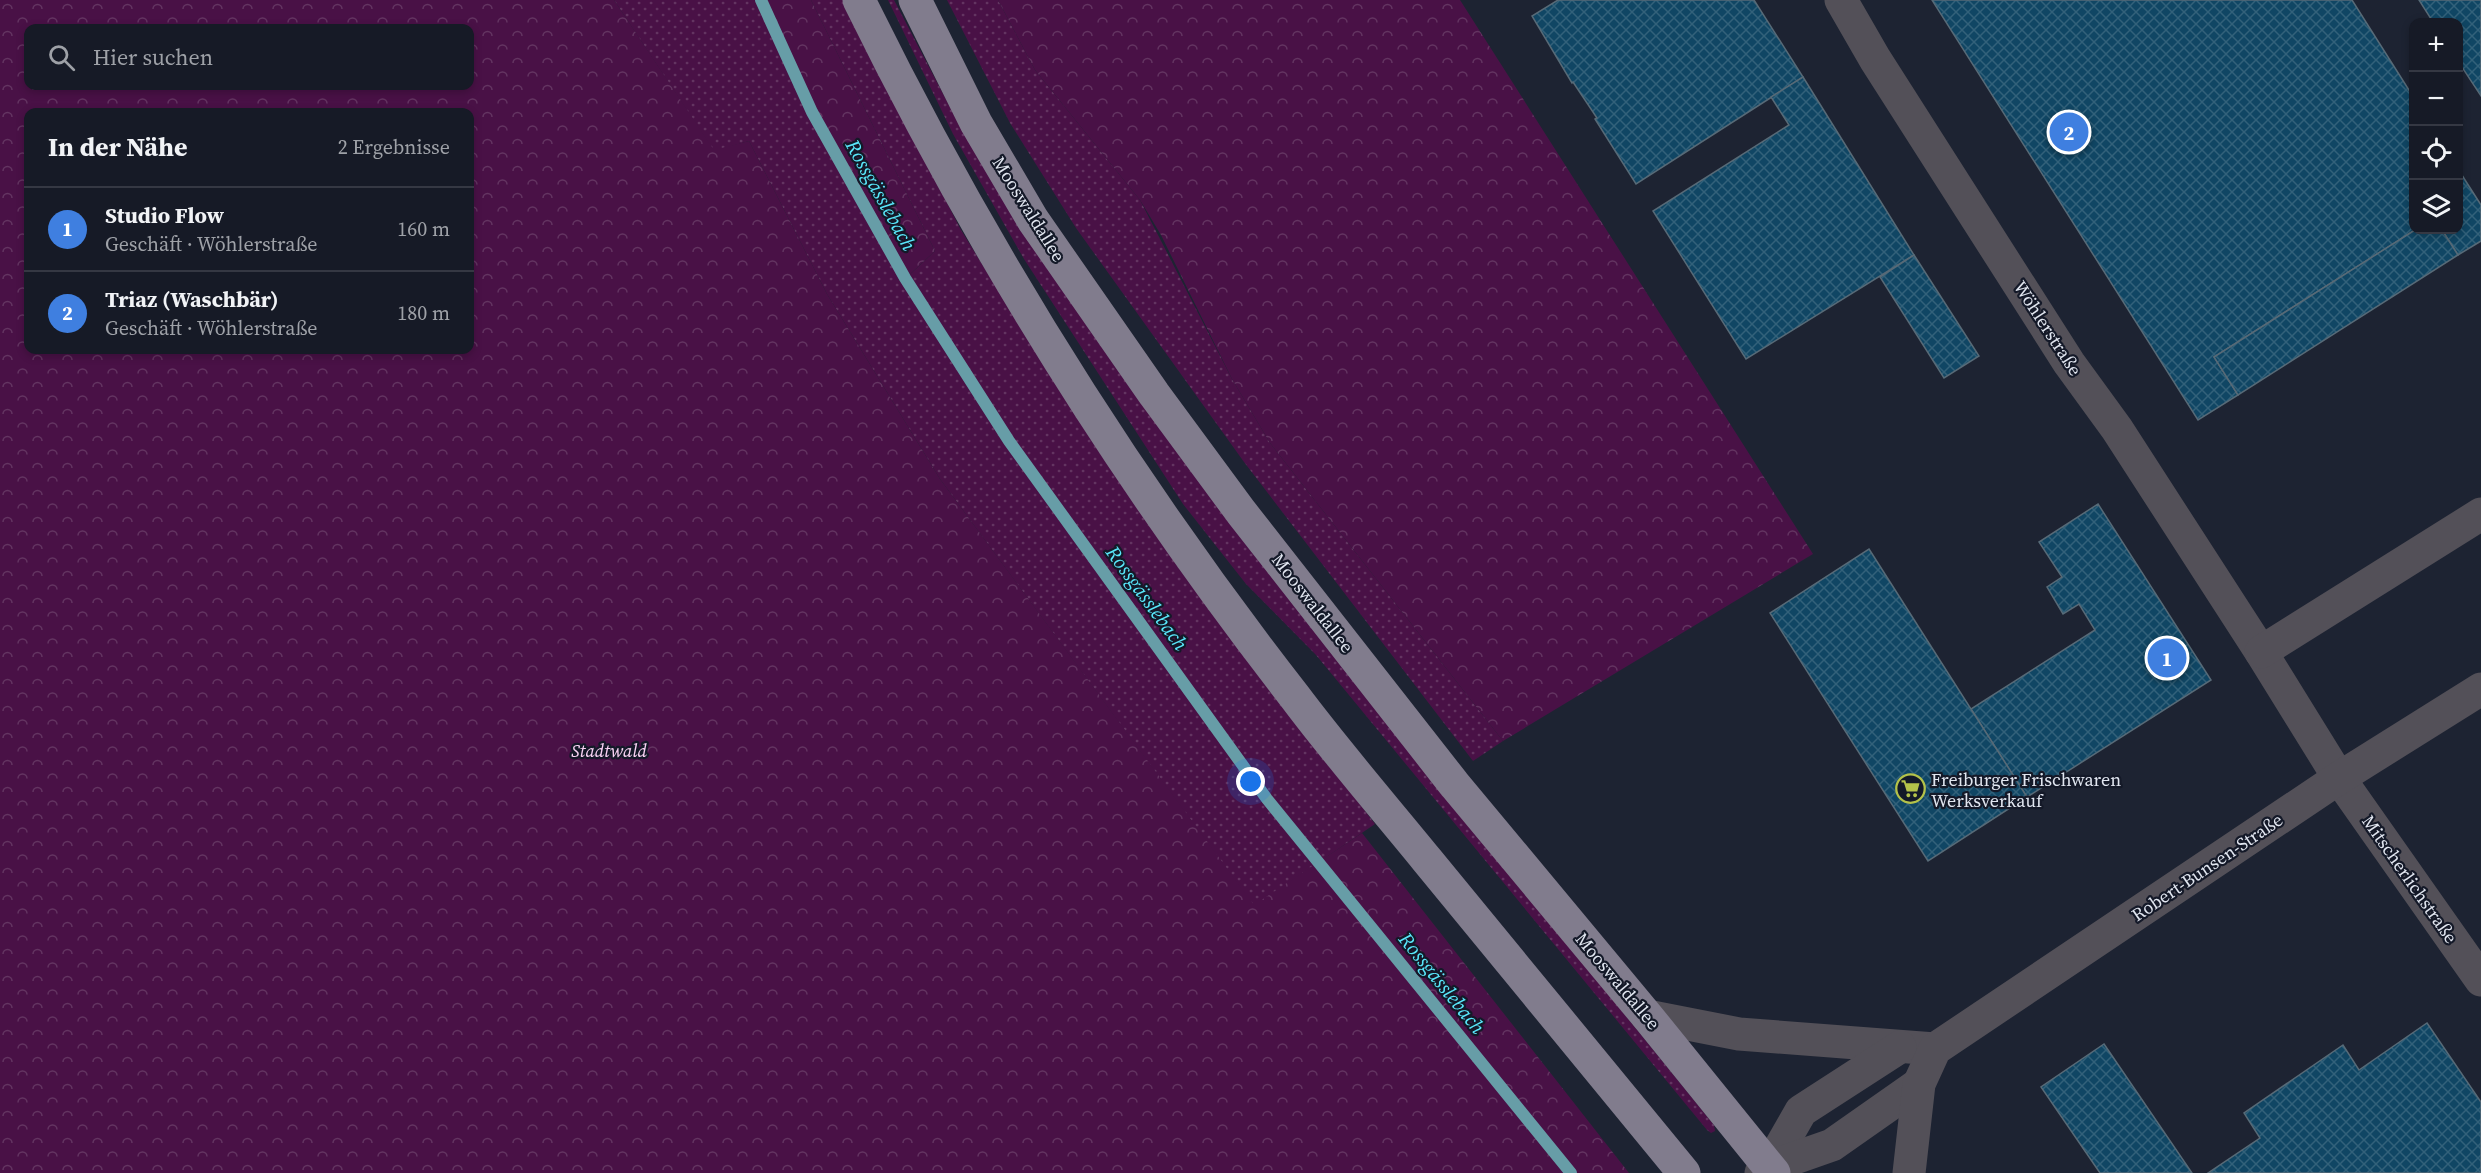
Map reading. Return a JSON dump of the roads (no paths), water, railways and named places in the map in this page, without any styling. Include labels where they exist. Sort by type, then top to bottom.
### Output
[{"type":"main road","points":[[859,0],[906,96],[992,252],[1058,361],[1127,465],[1294,697],[1684,1173]]},
{"type":"main road","name":"Mooswaldallee","points":[[915,0],[976,123],[1033,220],[1154,394],[1241,512],[1454,784],[1647,1016],[1768,1171]]},
{"type":"street","name":"Wöhlerstraße","points":[[1841,0],[1875,59],[2069,363],[2117,429],[2261,652],[2339,778]]},
{"type":"street","points":[[2261,652],[2481,514]]},
{"type":"street","name":"Robert-Bunsen-Straße","points":[[1935,1049],[2339,778],[2481,689]]},
{"type":"street","name":"Mitscherlichstraße","points":[[2339,778],[2481,980]]},
{"type":"street","points":[[1647,1016],[1739,1034],[1935,1049],[1919,1084],[1909,1173]]},
{"type":"street","points":[[1768,1171],[1801,1111],[1899,1047]]},
{"type":"street","points":[[1768,1171],[1832,1145],[1919,1084]]},
{"type":"waterway","name":"Rossgässlebach","points":[[761,0],[812,112],[905,278],[1009,441],[1267,799],[1571,1173]]},
{"type":"place","name":"Triaz (Waschbär)","points":[[2069,132]]},
{"type":"place","name":"Studio Flow","points":[[2167,658]]},
{"type":"place","name":"Freiburger Frischwaren Werksverkauf","points":[[1910,789]]},
{"type":"park label","name":"Stadtwald","points":[[609,750]]}]
